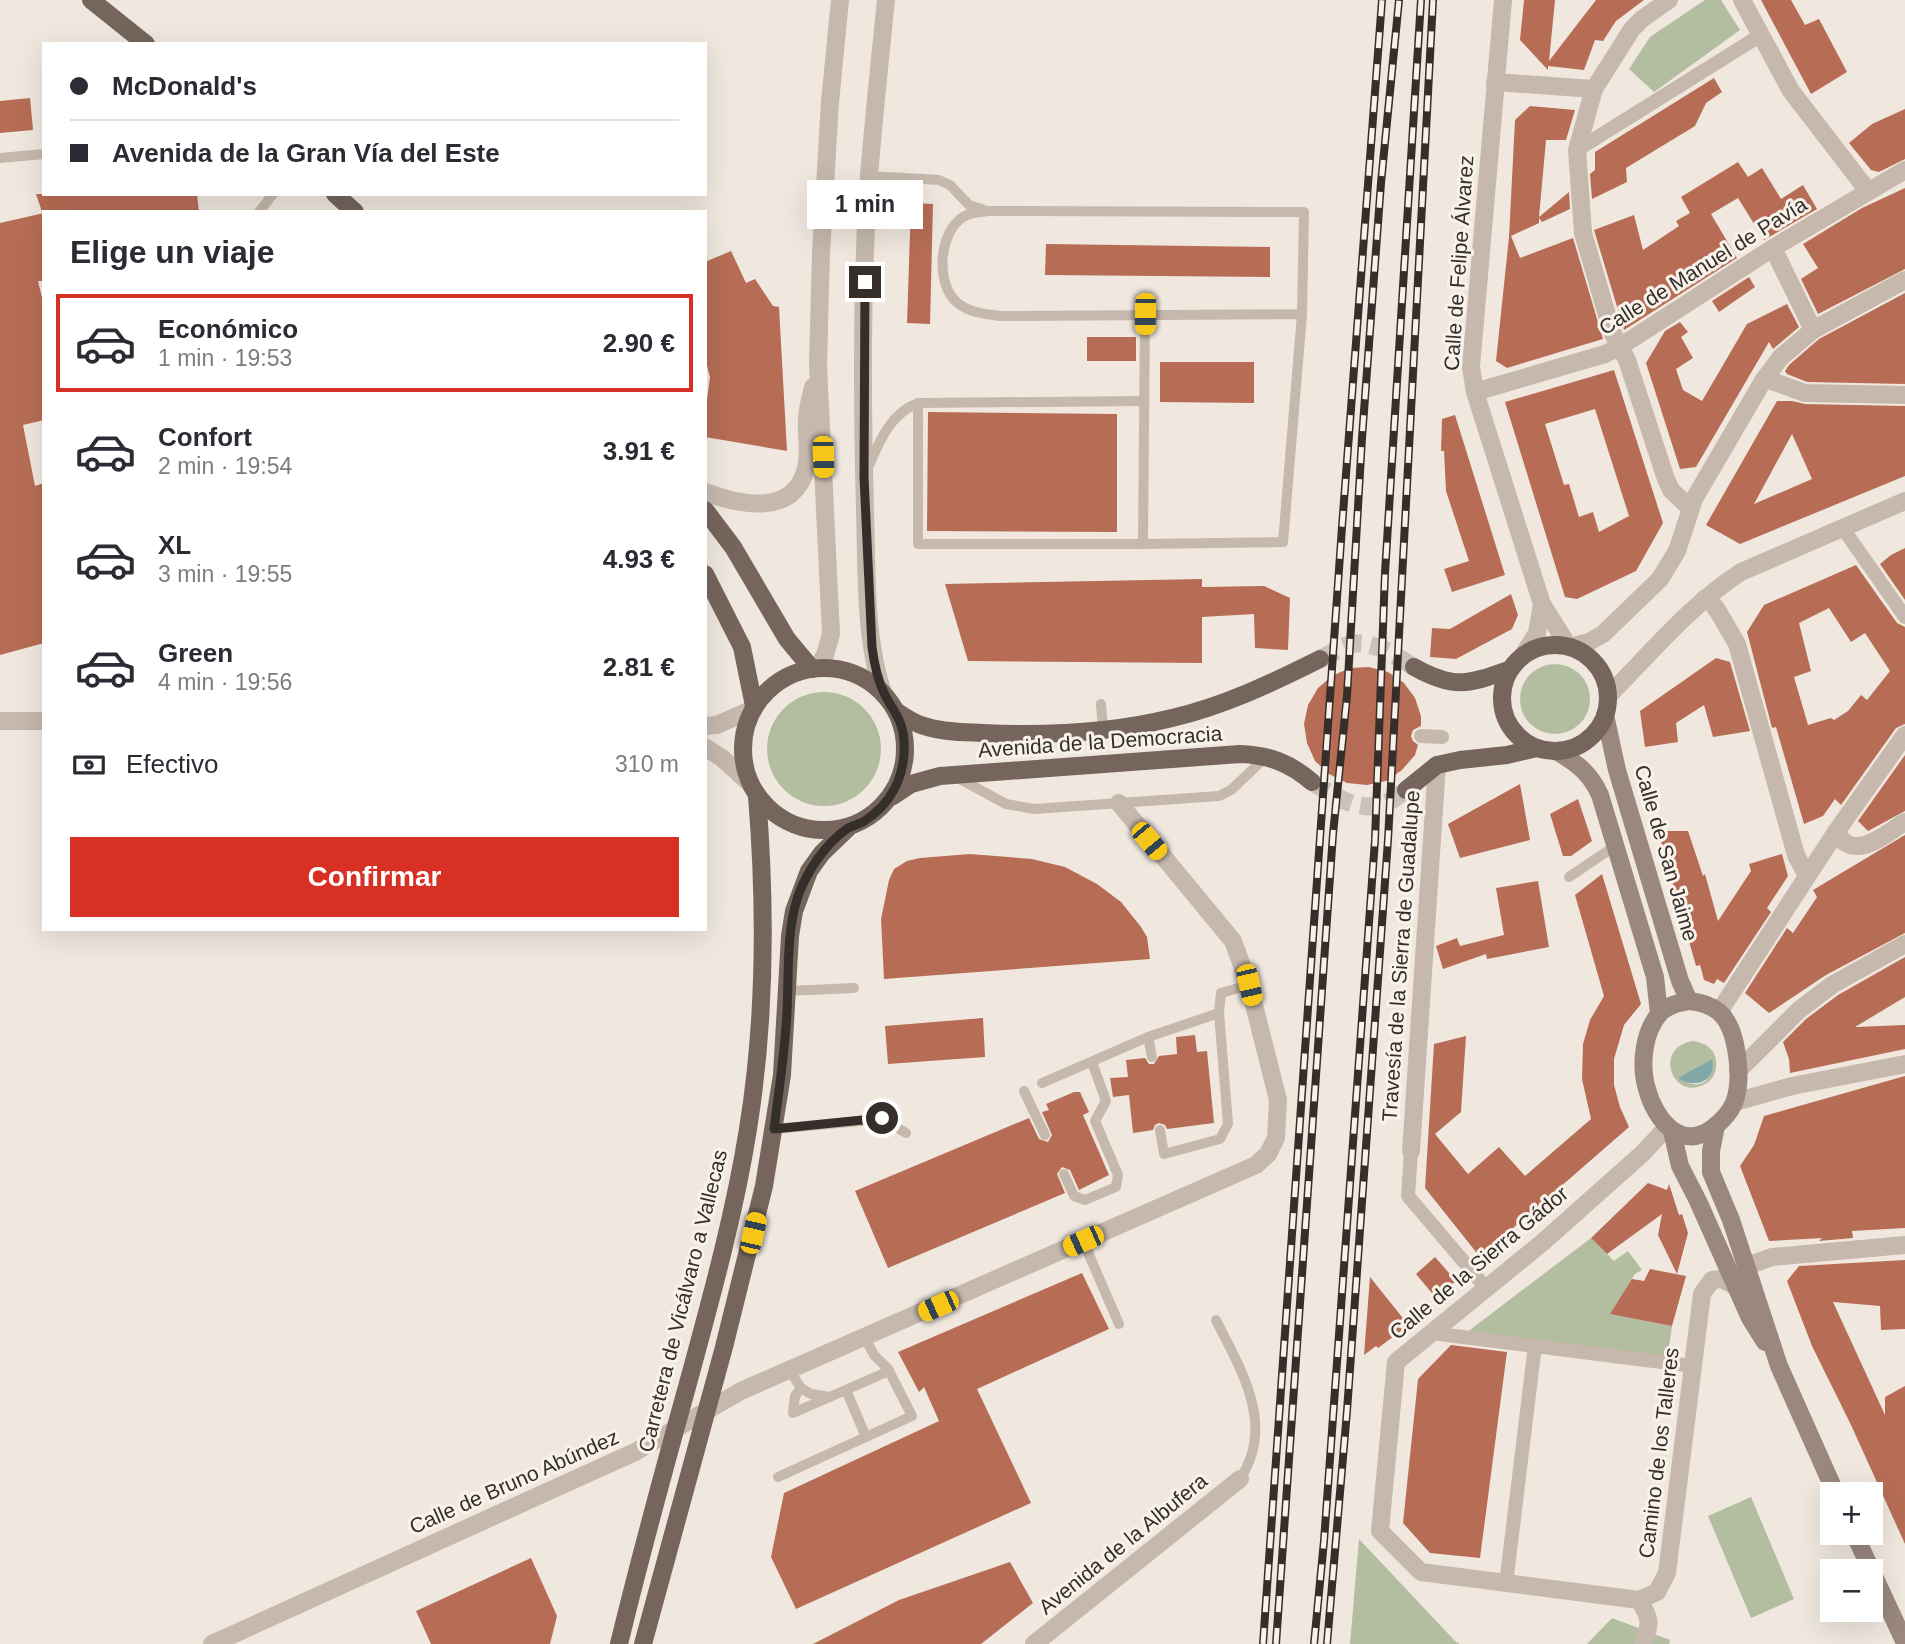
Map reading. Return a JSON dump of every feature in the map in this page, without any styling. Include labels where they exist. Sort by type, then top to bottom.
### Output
[{"type":"main road","points":[[90,0],[143,42]]},
{"type":"main road","points":[[337,196],[353,210]]},
{"type":"main road","points":[[707,513],[733,547],[787,639],[815,668]]},
{"type":"main road","points":[[707,578],[737,633],[754,707]]},
{"type":"main road","points":[[1406,790],[1437,765],[1536,748],[1556,751],[1572,749],[1591,737],[1605,715],[1608,696],[1605,680],[1597,665],[1585,654],[1569,647],[1549,646],[1534,650],[1516,664],[1476,681],[1457,683],[1432,678],[1414,667]]},
{"type":"main road","name":"Avenida de la Democracia","points":[[896,711],[914,723],[950,731],[1020,734],[1103,729],[1172,718],[1231,700],[1320,659]]},
{"type":"main road","points":[[1516,664],[1504,684],[1506,716],[1513,731],[1536,748]]},
{"type":"main road","points":[[643,1644],[753,1233],[782,1075],[790,936],[800,890],[822,853],[847,829],[876,812],[890,798],[898,784],[904,757],[904,738],[896,711],[884,695],[854,675],[839,670],[815,668],[794,674],[772,686],[754,707],[745,726],[741,749],[743,766],[753,789],[780,817],[798,825],[834,831],[847,829]]},
{"type":"main road","name":"Calle de San Jaime","points":[[1605,715],[1620,779],[1680,981],[1689,1002]]},
{"type":"main road","points":[[1556,751],[1577,764],[1595,783],[1655,978],[1659,1014]]},
{"type":"main road","name":"Avenida de la Democracia","points":[[890,798],[911,784],[929,778],[1240,754],[1267,756],[1283,761],[1312,782]]},
{"type":"main road","name":"Carretera de Vicálvaro a Vallecas","points":[[619,1644],[729,1227],[752,1102],[762,999],[764,939],[762,869],[753,789]]},
{"type":"main road","points":[[1670,1129],[1689,1137],[1703,1135],[1727,1115],[1735,1102],[1738,1071],[1729,1024],[1719,1012],[1700,1002],[1672,1004],[1659,1014],[1643,1055],[1644,1078],[1650,1101],[1670,1129],[1680,1166],[1750,1318],[1779,1366]]},
{"type":"main road","points":[[1716,1126],[1711,1151],[1711,1172],[1779,1366],[1831,1482]]},
{"type":"main road","points":[[1860,1545],[1905,1643]]},
{"type":"street","points":[[815,668],[825,655],[831,634],[818,366],[821,252],[830,102],[840,0]]},
{"type":"street","points":[[884,695],[875,671],[872,647],[864,477],[864,308],[869,176],[886,0]]},
{"type":"street","name":"Calle de Felipe Álvarez","points":[[1503,0],[1471,367],[1475,392],[1542,604],[1569,647]]},
{"type":"street","points":[[1669,0],[1632,29],[1594,89],[1577,150],[1583,233],[1612,332],[1621,346],[1671,490],[1690,508]]},
{"type":"street","points":[[1742,0],[1791,91],[1868,191]]},
{"type":"street","points":[[1577,150],[1761,36]]},
{"type":"street","points":[[1495,82],[1594,89]]},
{"type":"street","name":"Calle de Manuel de Pavía","points":[[1475,392],[1605,354],[1621,346],[1773,248],[1905,170]]},
{"type":"street","points":[[1773,248],[1813,330]]},
{"type":"street","points":[[1569,647],[1589,642],[1603,634],[1660,579],[1677,551],[1690,508],[1763,381],[1781,357],[1813,330],[1905,280]]},
{"type":"street","points":[[707,493],[725,499],[761,505],[780,499],[793,490],[806,467],[807,416],[818,366]]},
{"type":"street","points":[[1763,381],[1769,380],[1805,393],[1905,395]]},
{"type":"street","points":[[1608,696],[1704,599],[1741,572],[1905,501]]},
{"type":"street","points":[[1842,527],[1905,617]]},
{"type":"street","points":[[1704,599],[1712,603],[1737,644],[1796,855],[1807,876]]},
{"type":"street","points":[[1516,664],[1536,633],[1542,604]]},
{"type":"street","points":[[707,726],[717,725],[754,707]]},
{"type":"street","points":[[0,721],[42,721]]},
{"type":"street","points":[[1719,1012],[1836,832],[1905,735]]},
{"type":"street","points":[[1421,736],[1442,737]]},
{"type":"street","points":[[707,748],[722,758],[753,789]]},
{"type":"street","name":"Travesía de la Sierra de Guadalupe","points":[[1411,1151],[1437,765]]},
{"type":"street","name":"Calle de Bruno Abúndez","points":[[215,1643],[635,1452],[705,1414],[731,1396],[1255,1165],[1268,1154],[1276,1138],[1278,1100],[1249,985],[1233,941],[1119,803]]},
{"type":"street","points":[[1836,832],[1841,840],[1854,848],[1865,846],[1905,822]]},
{"type":"street","points":[[1738,1071],[1798,1010],[1832,985],[1905,944]]},
{"type":"street","points":[[1735,1102],[1792,1086],[1905,1064]]},
{"type":"street","name":"Calle de la Sierra Gádor","points":[[1639,1600],[1421,1572],[1380,1531],[1396,1362],[1670,1129]]},
{"type":"street","points":[[1411,1151],[1408,1196],[1486,1288]]},
{"type":"street","points":[[1746,1266],[1772,1257],[1905,1245]]},
{"type":"street","name":"Camino de los Talleres","points":[[1639,1600],[1657,1592],[1667,1573],[1702,1294],[1712,1280],[1722,1279],[1737,1287]]},
{"type":"street","points":[[1432,1333],[1693,1366]]},
{"type":"street","points":[[1506,1584],[1535,1345]]},
{"type":"street","name":"Avenida de la Albufera","points":[[1034,1644],[1240,1479]]},
{"type":"street","points":[[1639,1600],[1648,1614],[1650,1627],[1643,1644]]},
{"type":"lane","points":[[0,158],[42,154]]},
{"type":"lane","points":[[869,176],[939,180],[950,185],[969,205],[989,211]]},
{"type":"lane","points":[[918,403],[918,544],[1283,542],[1302,314],[1304,212],[976,212],[962,218],[951,229],[944,247],[947,288],[958,303],[978,313],[1000,316],[1302,314]]},
{"type":"lane","points":[[1143,544],[1145,314]]},
{"type":"lane","points":[[864,477],[887,429],[901,412],[918,403],[1144,401]]},
{"type":"lane","points":[[1101,704],[1103,729]]},
{"type":"lane","points":[[955,776],[1015,807],[1034,809],[1219,796],[1231,790],[1267,756]]},
{"type":"lane","points":[[1569,877],[1615,846]]},
{"type":"lane","points":[[1160,1129],[1164,1154],[1220,1139],[1228,1124],[1219,1013],[1222,993],[1249,985]]},
{"type":"lane","points":[[787,991],[854,988]]},
{"type":"lane","points":[[1042,1083],[1148,1037],[1219,1013]]},
{"type":"lane","points":[[1148,1037],[1152,1057]]},
{"type":"lane","points":[[1064,1174],[1074,1196],[1085,1200],[1116,1187],[1118,1175],[1095,1121],[1106,1101],[1092,1062]]},
{"type":"lane","points":[[1024,1091],[1045,1135]]},
{"type":"lane","points":[[774,1129],[882,1118],[906,1133]]},
{"type":"lane","points":[[1083,1241],[1119,1324]]},
{"type":"lane","points":[[1216,1320],[1250,1390],[1256,1441],[1251,1462],[1240,1479]]},
{"type":"lane","points":[[778,1477],[912,1416],[889,1371],[874,1355],[865,1338]]},
{"type":"lane","points":[[789,1370],[801,1388],[811,1394],[831,1397]]},
{"type":"lane","points":[[801,1388],[795,1396],[793,1413],[889,1371]]},
{"type":"lane","points":[[846,1390],[866,1437]]},
{"type":"green space","points":[[1705,0],[1721,0],[1740,30],[1654,92],[1629,69],[1650,37]]},
{"type":"green space","points":[[1562,664],[1575,670],[1584,679],[1588,685],[1588,713],[1580,724],[1569,732],[1548,734],[1530,724],[1522,713],[1520,692],[1530,674],[1541,666]]},
{"type":"green space","points":[[824,692],[846,696],[864,709],[877,727],[881,749],[877,771],[864,789],[846,802],[824,806],[802,802],[784,789],[771,771],[767,749],[771,727],[784,709],[802,696]]},
{"type":"green space","points":[[1692,1041],[1706,1045],[1713,1052],[1716,1069],[1707,1083],[1694,1088],[1684,1086],[1677,1080],[1670,1063],[1680,1046]],"holes":[[[1712,1059],[1708,1079],[1699,1084],[1679,1078]]]},
{"type":"green space","points":[[1591,1238],[1614,1261],[1628,1251],[1642,1270],[1635,1274],[1611,1314],[1672,1326],[1666,1367],[1458,1339]]},
{"type":"green space","points":[[1751,1497],[1794,1599],[1751,1618],[1708,1516]]},
{"type":"green space","points":[[1359,1539],[1455,1641],[1460,1644],[1350,1644]]},
{"type":"green space","points":[[1612,1618],[1670,1640],[1669,1644],[1587,1644]]},
{"type":"water","points":[[1712,1059],[1711,1073],[1703,1081],[1691,1083],[1678,1078]]},
{"type":"building","points":[[1524,0],[1555,0],[1549,61],[1596,0],[1644,0],[1616,21],[1603,41],[1595,40],[1584,70],[1548,66],[1548,70],[1520,40]]},
{"type":"building","points":[[1761,0],[1791,0],[1805,25],[1819,19],[1847,72],[1811,94]]},
{"type":"building","points":[[1714,78],[1722,92],[1706,103],[1695,126],[1626,168],[1627,182],[1592,199],[1590,174],[1595,170],[1595,152]]},
{"type":"building","points":[[30,98],[33,130],[0,133],[0,101]]},
{"type":"building","points":[[1530,106],[1575,110],[1566,140],[1546,140],[1539,217],[1569,192],[1570,209],[1542,222],[1539,218],[1539,223],[1511,236],[1520,258],[1573,238],[1603,339],[1507,368],[1496,361],[1509,237],[1515,120]]},
{"type":"building","points":[[1905,109],[1905,159],[1879,172],[1871,170],[1849,143],[1872,124]]},
{"type":"building","points":[[1738,162],[1748,177],[1762,168],[1781,199],[1803,185],[1817,209],[1764,240],[1738,198],[1711,214],[1737,258],[1624,330],[1594,230],[1634,215],[1643,250],[1679,226],[1676,221],[1690,213],[1681,197]]},
{"type":"building","points":[[1905,188],[1905,269],[1818,314],[1801,279],[1818,268],[1803,244],[1862,208]]},
{"type":"building","points":[[36,194],[197,196],[199,210],[42,210]]},
{"type":"building","points":[[911,203],[933,204],[930,324],[907,323]]},
{"type":"building","points":[[42,213],[42,281],[38,281],[42,298],[42,420],[23,425],[35,486],[42,484],[42,644],[0,655],[0,223]]},
{"type":"building","points":[[1046,244],[1270,247],[1270,277],[1045,275]]},
{"type":"building","points":[[731,251],[746,283],[755,279],[773,306],[779,307],[787,451],[707,437],[710,377],[707,366],[707,261]]},
{"type":"building","points":[[1749,277],[1755,287],[1719,312],[1712,301]]},
{"type":"building","points":[[1905,293],[1905,384],[1807,382],[1787,374],[1785,371],[1789,365],[1819,339]]},
{"type":"building","points":[[1787,304],[1799,327],[1773,349],[1769,342],[1696,467],[1680,469],[1646,363],[1665,331],[1680,322],[1688,332],[1681,337],[1693,358],[1676,369],[1683,390],[1702,401],[1747,324]]},
{"type":"building","points":[[1087,337],[1136,337],[1136,361],[1087,361]]},
{"type":"building","points":[[1160,362],[1254,362],[1254,403],[1160,402]]},
{"type":"building","points":[[1614,370],[1663,523],[1636,571],[1577,599],[1565,597],[1505,402]],"holes":[[[1595,409],[1629,516],[1599,532],[1593,512],[1579,517],[1569,484],[1564,485],[1545,424]]]},
{"type":"building","points":[[1777,401],[1905,406],[1905,476],[1740,544],[1706,525]],"holes":[[[1792,434],[1812,479],[1754,504]]]},
{"type":"building","points":[[928,412],[1117,414],[1117,532],[927,531]]},
{"type":"building","points":[[1455,415],[1505,575],[1452,592],[1444,569],[1469,561],[1446,491],[1444,451],[1441,451],[1442,419]]},
{"type":"building","points":[[1905,548],[1905,600],[1880,564]]},
{"type":"building","points":[[1856,565],[1897,623],[1905,627],[1905,724],[1896,728],[1841,805],[1835,799],[1823,816],[1804,824],[1776,727],[1772,728],[1747,632],[1764,605]],"holes":[[[1829,608],[1851,642],[1865,633],[1890,671],[1867,700],[1861,695],[1848,711],[1834,720],[1831,718],[1808,725],[1794,677],[1811,671],[1799,623]]]},
{"type":"building","points":[[1202,579],[1202,587],[1264,586],[1290,598],[1288,650],[1255,648],[1254,614],[1202,617],[1202,663],[968,661],[945,584]]},
{"type":"building","points":[[1511,594],[1518,615],[1512,629],[1456,659],[1430,657],[1432,628],[1450,629]]},
{"type":"building","points":[[1716,658],[1730,662],[1750,731],[1713,737],[1704,705],[1676,723],[1678,742],[1645,747],[1640,711]]},
{"type":"building","points":[[1369,667],[1388,672],[1404,683],[1415,698],[1421,726],[1413,730],[1411,736],[1418,745],[1415,755],[1402,770],[1386,781],[1367,785],[1347,783],[1329,774],[1315,761],[1307,743],[1304,724],[1308,705],[1318,688],[1332,676],[1350,668]]},
{"type":"building","points":[[1905,755],[1905,811],[1868,831],[1858,821]]},
{"type":"building","points":[[1520,784],[1530,840],[1460,858],[1448,824]]},
{"type":"building","points":[[1578,799],[1592,841],[1571,856],[1563,856],[1550,814]]},
{"type":"building","points":[[1658,831],[1688,831],[1703,876],[1705,874],[1718,921],[1751,871],[1749,864],[1782,854],[1788,876],[1767,908],[1771,912],[1724,983],[1717,979],[1714,984],[1704,980],[1700,965],[1696,966]]},
{"type":"building","points":[[1905,835],[1905,933],[1826,975],[1769,1013],[1745,993],[1787,928],[1793,933],[1817,897],[1813,890]]},
{"type":"building","points":[[970,854],[1032,859],[1065,867],[1097,884],[1121,902],[1141,927],[1147,937],[1150,959],[884,979],[881,919],[894,869],[907,861],[920,858]]},
{"type":"building","points":[[1602,874],[1641,1004],[1624,1025],[1614,1059],[1614,1085],[1629,1127],[1480,1257],[1425,1188],[1434,1044],[1466,1036],[1461,1112],[1435,1134],[1468,1174],[1499,1147],[1525,1176],[1591,1119],[1582,1079],[1583,1044],[1590,1020],[1604,996],[1575,895]]},
{"type":"building","points":[[1538,881],[1549,947],[1487,959],[1486,954],[1443,969],[1436,946],[1457,938],[1460,946],[1504,935],[1496,888]]},
{"type":"building","points":[[1905,957],[1905,997],[1855,1027],[1905,1025],[1905,1049],[1790,1073],[1789,1059],[1783,1042],[1806,1019],[1838,995]]},
{"type":"building","points":[[983,1018],[985,1057],[888,1064],[885,1026]]},
{"type":"building","points":[[1195,1035],[1197,1052],[1207,1051],[1214,1123],[1167,1129],[1159,1123],[1153,1130],[1133,1133],[1129,1095],[1113,1097],[1110,1078],[1128,1077],[1126,1060],[1145,1058],[1149,1064],[1154,1064],[1159,1056],[1177,1054],[1176,1037]]},
{"type":"building","points":[[1905,1076],[1905,1228],[1852,1231],[1853,1238],[1769,1241],[1740,1166],[1754,1145],[1764,1116]]},
{"type":"building","points":[[1080,1092],[1089,1112],[1083,1115],[1109,1175],[1079,1190],[1070,1170],[1062,1167],[1057,1174],[1065,1193],[888,1268],[855,1191],[1029,1118],[1039,1139],[1048,1142],[1052,1135],[1042,1112],[1049,1110],[1046,1104]]},
{"type":"building","points":[[1648,1183],[1667,1190],[1669,1184],[1679,1215],[1682,1214],[1688,1233],[1677,1274],[1658,1235],[1662,1214],[1607,1254],[1591,1238]]},
{"type":"building","points":[[1435,1257],[1456,1281],[1436,1298],[1416,1274]]},
{"type":"building","points":[[1905,1260],[1905,1329],[1881,1330],[1880,1306],[1833,1302],[1885,1415],[1885,1397],[1905,1386],[1905,1544],[1883,1496],[1883,1482],[1877,1482],[1812,1346],[1787,1281],[1799,1266]]},
{"type":"building","points":[[1650,1269],[1686,1276],[1672,1326],[1610,1314],[1632,1279],[1644,1281]]},
{"type":"building","points":[[1082,1273],[1109,1329],[977,1389],[1031,1503],[796,1609],[771,1557],[784,1493],[939,1421],[924,1387],[919,1392],[898,1352]]},
{"type":"building","points":[[1370,1277],[1406,1322],[1403,1325],[1405,1328],[1364,1355]]},
{"type":"building","points":[[1451,1345],[1507,1352],[1480,1558],[1430,1553],[1403,1523],[1418,1379]]},
{"type":"building","points":[[531,1558],[557,1616],[550,1644],[431,1644],[416,1611]]},
{"type":"building","points":[[1010,1562],[1033,1603],[981,1644],[813,1644],[899,1600]]},
{"type":"tunnel","points":[[1320,659],[1347,645],[1360,643],[1384,650],[1414,667]]},
{"type":"tunnel","points":[[1312,782],[1347,802],[1366,806],[1386,803],[1406,790]]},
{"type":"railway","points":[[1263,1644],[1382,0]]},
{"type":"railway","points":[[1276,1644],[1333,834],[1347,696],[1381,183],[1399,0]]},
{"type":"railway","points":[[1314,1644],[1324,1541],[1375,840],[1385,573],[1421,0]]},
{"type":"railway","points":[[1327,1644],[1347,1411],[1388,840],[1433,0]]},
{"type":"route","points":[[865,282],[864,477],[872,647],[875,671],[884,695],[896,711],[904,738],[904,757],[898,784],[890,798],[876,812],[847,829],[822,853],[804,879],[797,898],[790,936],[782,1075],[774,1129],[882,1118]]}]
